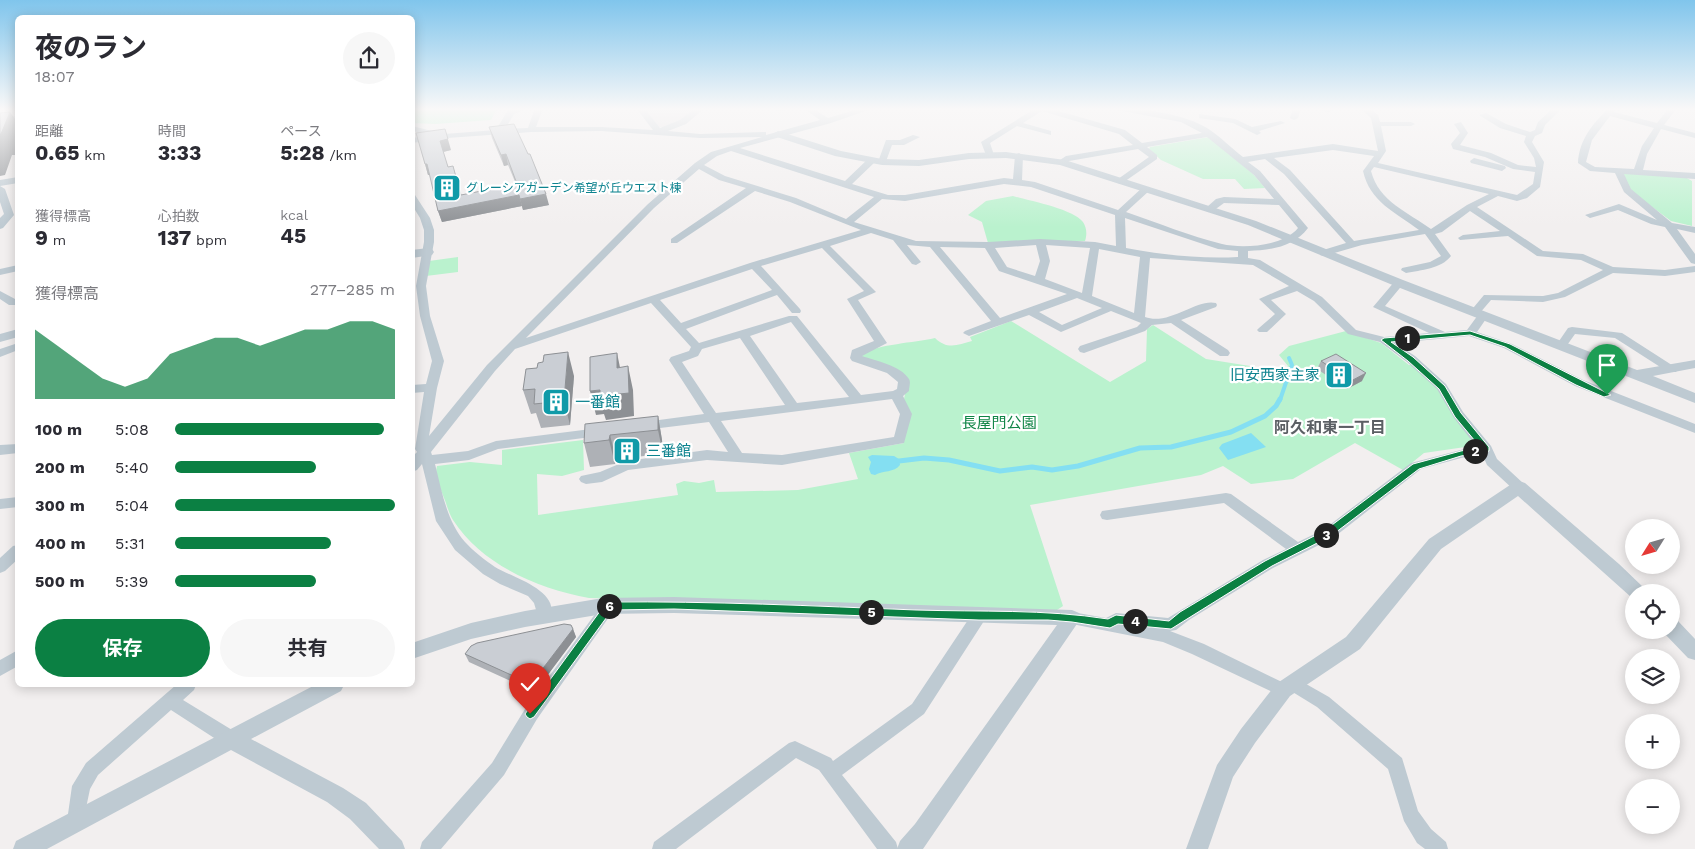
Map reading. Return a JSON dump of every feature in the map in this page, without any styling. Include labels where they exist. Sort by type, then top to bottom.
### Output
[{"type":"street","points":[[421,453],[491,368],[651,206],[698,165],[714,154],[732,148],[879,197],[896,199],[1004,182],[1032,184],[1243,255],[1318,299],[1352,332],[1384,340],[1470,333],[1508,346],[1579,383],[1695,429]]},
{"type":"street","points":[[820,148],[839,154],[877,161],[918,163],[990,155],[1019,156],[1061,162],[1252,223],[1399,284],[1695,398]]},
{"type":"street","points":[[845,186],[877,161],[885,148]]},
{"type":"street","points":[[987,148],[990,155]]},
{"type":"street","points":[[1061,162],[1066,159],[1131,148]]},
{"type":"street","points":[[1121,181],[1154,157],[1142,148]]},
{"type":"street","points":[[698,165],[722,178],[794,200],[847,223],[914,244],[988,245],[1040,242],[1095,245],[1145,255],[1218,261],[1294,240],[1299,236],[1303,228],[1257,173],[1226,148]]},
{"type":"street","points":[[1242,160],[1329,148]]},
{"type":"street","points":[[1337,148],[1381,154]]},
{"type":"street","points":[[1381,148],[1381,154],[1367,171],[1368,178],[1378,197],[1428,232],[1446,256],[1443,260],[1406,270]]},
{"type":"street","points":[[1458,148],[1488,155],[1516,167],[1538,173]]},
{"type":"street","points":[[1371,164],[1517,198],[1524,196],[1537,185],[1539,158],[1532,148]]},
{"type":"street","points":[[1585,148],[1582,163],[1593,169],[1695,176]]},
{"type":"street","points":[[1638,172],[1645,148]]},
{"type":"street","points":[[1017,182],[1019,156]]},
{"type":"street","points":[[1267,157],[1287,172],[1351,243]]},
{"type":"street","points":[[1474,161],[1538,173]]},
{"type":"street","points":[[1618,171],[1626,190],[1668,224],[1695,261]]},
{"type":"street","points":[[0,183],[15,180]]},
{"type":"street","points":[[674,241],[753,188]]},
{"type":"street","points":[[0,189],[8,214],[0,226]]},
{"type":"street","points":[[1121,249],[1120,213],[1146,189]]},
{"type":"street","points":[[1324,253],[1335,248],[1347,247],[1351,243],[1438,230],[1470,207],[1496,194]]},
{"type":"street","points":[[847,223],[879,197]]},
{"type":"street","points":[[1210,209],[1219,201],[1224,200],[1281,202]]},
{"type":"street","points":[[415,202],[425,218],[429,230],[428,252],[417,300],[425,316],[438,361],[431,388],[421,453],[443,521],[460,546],[488,570],[505,580],[533,592],[541,601],[544,615]]},
{"type":"street","points":[[1470,207],[1541,254],[1583,257],[1611,270],[1665,273],[1695,269]]},
{"type":"street","points":[[1590,214],[1619,207],[1639,217],[1695,230]]},
{"type":"street","points":[[510,348],[754,264],[870,231]]},
{"type":"street","points":[[1463,238],[1510,233]]},
{"type":"street","points":[[896,238],[916,262]]},
{"type":"street","points":[[1039,280],[1045,261],[1040,242]]},
{"type":"street","points":[[634,428],[896,395],[903,391],[904,381],[892,370],[856,358],[856,354],[871,345],[881,343],[852,298],[871,292],[823,244]]},
{"type":"street","points":[[933,245],[998,322]]},
{"type":"street","points":[[988,245],[1003,269],[1039,280],[1144,320],[1173,318],[1212,305]]},
{"type":"street","points":[[1081,297],[1095,245]]},
{"type":"street","points":[[415,254],[428,252]]},
{"type":"street","points":[[1084,349],[1141,329],[1144,320],[1145,255]]},
{"type":"street","points":[[754,264],[796,310]]},
{"type":"street","points":[[0,272],[15,269]]},
{"type":"street","points":[[1470,333],[1488,297],[1543,299],[1561,295],[1611,270]]},
{"type":"street","points":[[1399,284],[1378,306],[1444,335]]},
{"type":"street","points":[[1264,330],[1281,314],[1264,300],[1297,287]]},
{"type":"street","points":[[680,327],[779,291]]},
{"type":"street","points":[[0,294],[15,303]]},
{"type":"street","points":[[969,333],[1030,311],[1081,297]]},
{"type":"street","points":[[653,299],[697,347]]},
{"type":"street","points":[[1030,311],[1061,329],[1110,308]]},
{"type":"street","points":[[738,457],[675,360],[694,352],[697,347],[793,318],[858,400]]},
{"type":"street","points":[[1173,318],[1224,353]]},
{"type":"street","points":[[1561,346],[1572,330],[1618,335],[1672,369]]},
{"type":"street","points":[[0,338],[15,334]]},
{"type":"street","points":[[743,334],[793,407]]},
{"type":"street","points":[[1384,340],[1411,359],[1442,387],[1458,415],[1486,449],[1492,462],[1629,584]]},
{"type":"street","points":[[0,353],[15,347]]},
{"type":"street","points":[[1636,375],[1695,364]]},
{"type":"street","points":[[415,389],[431,388]]},
{"type":"street","points":[[586,479],[602,477],[626,466],[707,455],[782,460],[900,440],[906,414],[896,395]]},
{"type":"street","points":[[421,453],[469,455],[496,445],[615,430]]},
{"type":"street","points":[[0,450],[15,448]]},
{"type":"street","points":[[1110,624],[1116,619],[1171,625],[1184,615],[1268,564],[1328,534],[1416,466],[1486,449]]},
{"type":"street","points":[[1196,849],[1224,772],[1248,736],[1288,686],[1353,643],[1435,544],[1519,487]]},
{"type":"street","points":[[1107,515],[1226,498],[1298,550]]},
{"type":"street","points":[[0,504],[15,502]]},
{"type":"street","points":[[0,567],[15,553]]},
{"type":"street","points":[[415,650],[471,631],[544,615],[609,606],[674,605],[1072,618],[1110,624],[1164,636],[1323,702],[1396,764],[1410,815],[1424,836],[1439,849]]},
{"type":"street","points":[[429,849],[498,769],[530,714],[609,606]]},
{"type":"street","points":[[830,772],[918,708],[979,616]]},
{"type":"street","points":[[908,849],[923,832],[1072,618]]},
{"type":"street","points":[[1680,634],[1692,644]]},
{"type":"street","points":[[0,669],[15,659]]},
{"type":"street","points":[[76,821],[82,786],[92,769],[186,687]]},
{"type":"street","points":[[24,849],[330,687]]},
{"type":"street","points":[[171,701],[231,739],[343,800],[358,811],[394,849]]},
{"type":"street","points":[[661,849],[795,749],[825,764],[890,849]]},
{"type":"green space","points":[[1222,148],[1253,174],[1265,188],[1244,189],[1235,179],[1203,179],[1161,160],[1149,149]]},
{"type":"green space","points":[[1622,172],[1685,177],[1692,181],[1692,226],[1671,221],[1628,189]]},
{"type":"green space","points":[[1013,196],[1061,209],[1078,217],[1085,227],[1085,241],[988,243],[982,222],[968,215],[986,201]]},
{"type":"green space","points":[[458,257],[458,272],[426,276],[429,261]]},
{"type":"green space","name":"長屋門公園","points":[[1011,321],[1110,382],[1146,361],[1147,329],[1153,325],[1206,359],[1250,366],[1279,375],[1288,366],[1279,355],[1289,346],[1346,331],[1381,343],[1409,365],[1414,365],[1439,387],[1479,445],[1424,453],[1403,470],[1355,443],[1293,479],[1251,484],[1223,466],[1201,475],[1030,505],[1063,606],[1057,610],[589,598],[570,594],[532,581],[513,572],[479,550],[453,520],[438,482],[437,466],[470,462],[502,465],[502,450],[583,440],[584,470],[562,476],[537,474],[538,515],[678,495],[676,484],[684,481],[699,483],[714,480],[716,492],[798,490],[858,479],[849,453],[904,443],[904,399],[908,380],[863,358],[861,354],[887,346],[935,338],[944,344],[957,345],[972,341],[970,337]]},
{"type":"water","points":[[1251,433],[1266,447],[1228,460],[1219,448],[1222,444]]},
{"type":"water","points":[[872,455],[894,456],[899,459],[900,465],[892,470],[875,475],[871,474],[869,469],[871,462],[868,457]]},
{"type":"building","points":[[420,148],[442,148],[448,167],[453,166],[461,195],[517,184],[506,154],[501,155],[498,148],[525,148],[528,154],[530,154],[546,194],[520,199],[519,195],[438,211],[427,164],[425,164]]},
{"type":"building","points":[[568,352],[564,401],[534,404],[535,389],[523,390],[526,369],[537,368],[538,363],[543,362],[544,355]]},
{"type":"building","points":[[617,353],[617,368],[628,366],[629,393],[600,396],[600,390],[590,391],[590,357]]},
{"type":"building","points":[[1336,354],[1366,373],[1351,381],[1321,361]]},
{"type":"building","points":[[658,416],[658,430],[610,435],[609,440],[584,443],[585,424]]},
{"type":"building","points":[[564,624],[571,625],[573,629],[531,684],[465,654],[471,646],[477,643]]},
{"type":"waterway","points":[[1280,400],[1292,365],[1289,358]]},
{"type":"waterway","points":[[899,461],[924,458],[949,460],[1000,471],[1032,467],[1052,470],[1078,466],[1140,448],[1171,447],[1231,432],[1265,416],[1276,406],[1280,399]]},
{"type":"place","name":"グレーシアガーデン希望が丘ウエスト棟","points":[[447,188]]},
{"type":"place","name":"旧安西家主家","points":[[1339,375]]},
{"type":"place","name":"一番館","points":[[556,402]]},
{"type":"place","name":"三番館","points":[[627,451]]},
{"type":"district","name":"阿久和東一丁目","points":[[1330,427]]},
{"type":"route","points":[[530,714],[609,606],[674,605],[979,616],[1048,616],[1110,624],[1116,619],[1171,625],[1184,615],[1268,564],[1328,534],[1416,466],[1486,449],[1458,415],[1442,387],[1411,359],[1384,340],[1470,333],[1508,346],[1579,383],[1607,395]]}]
